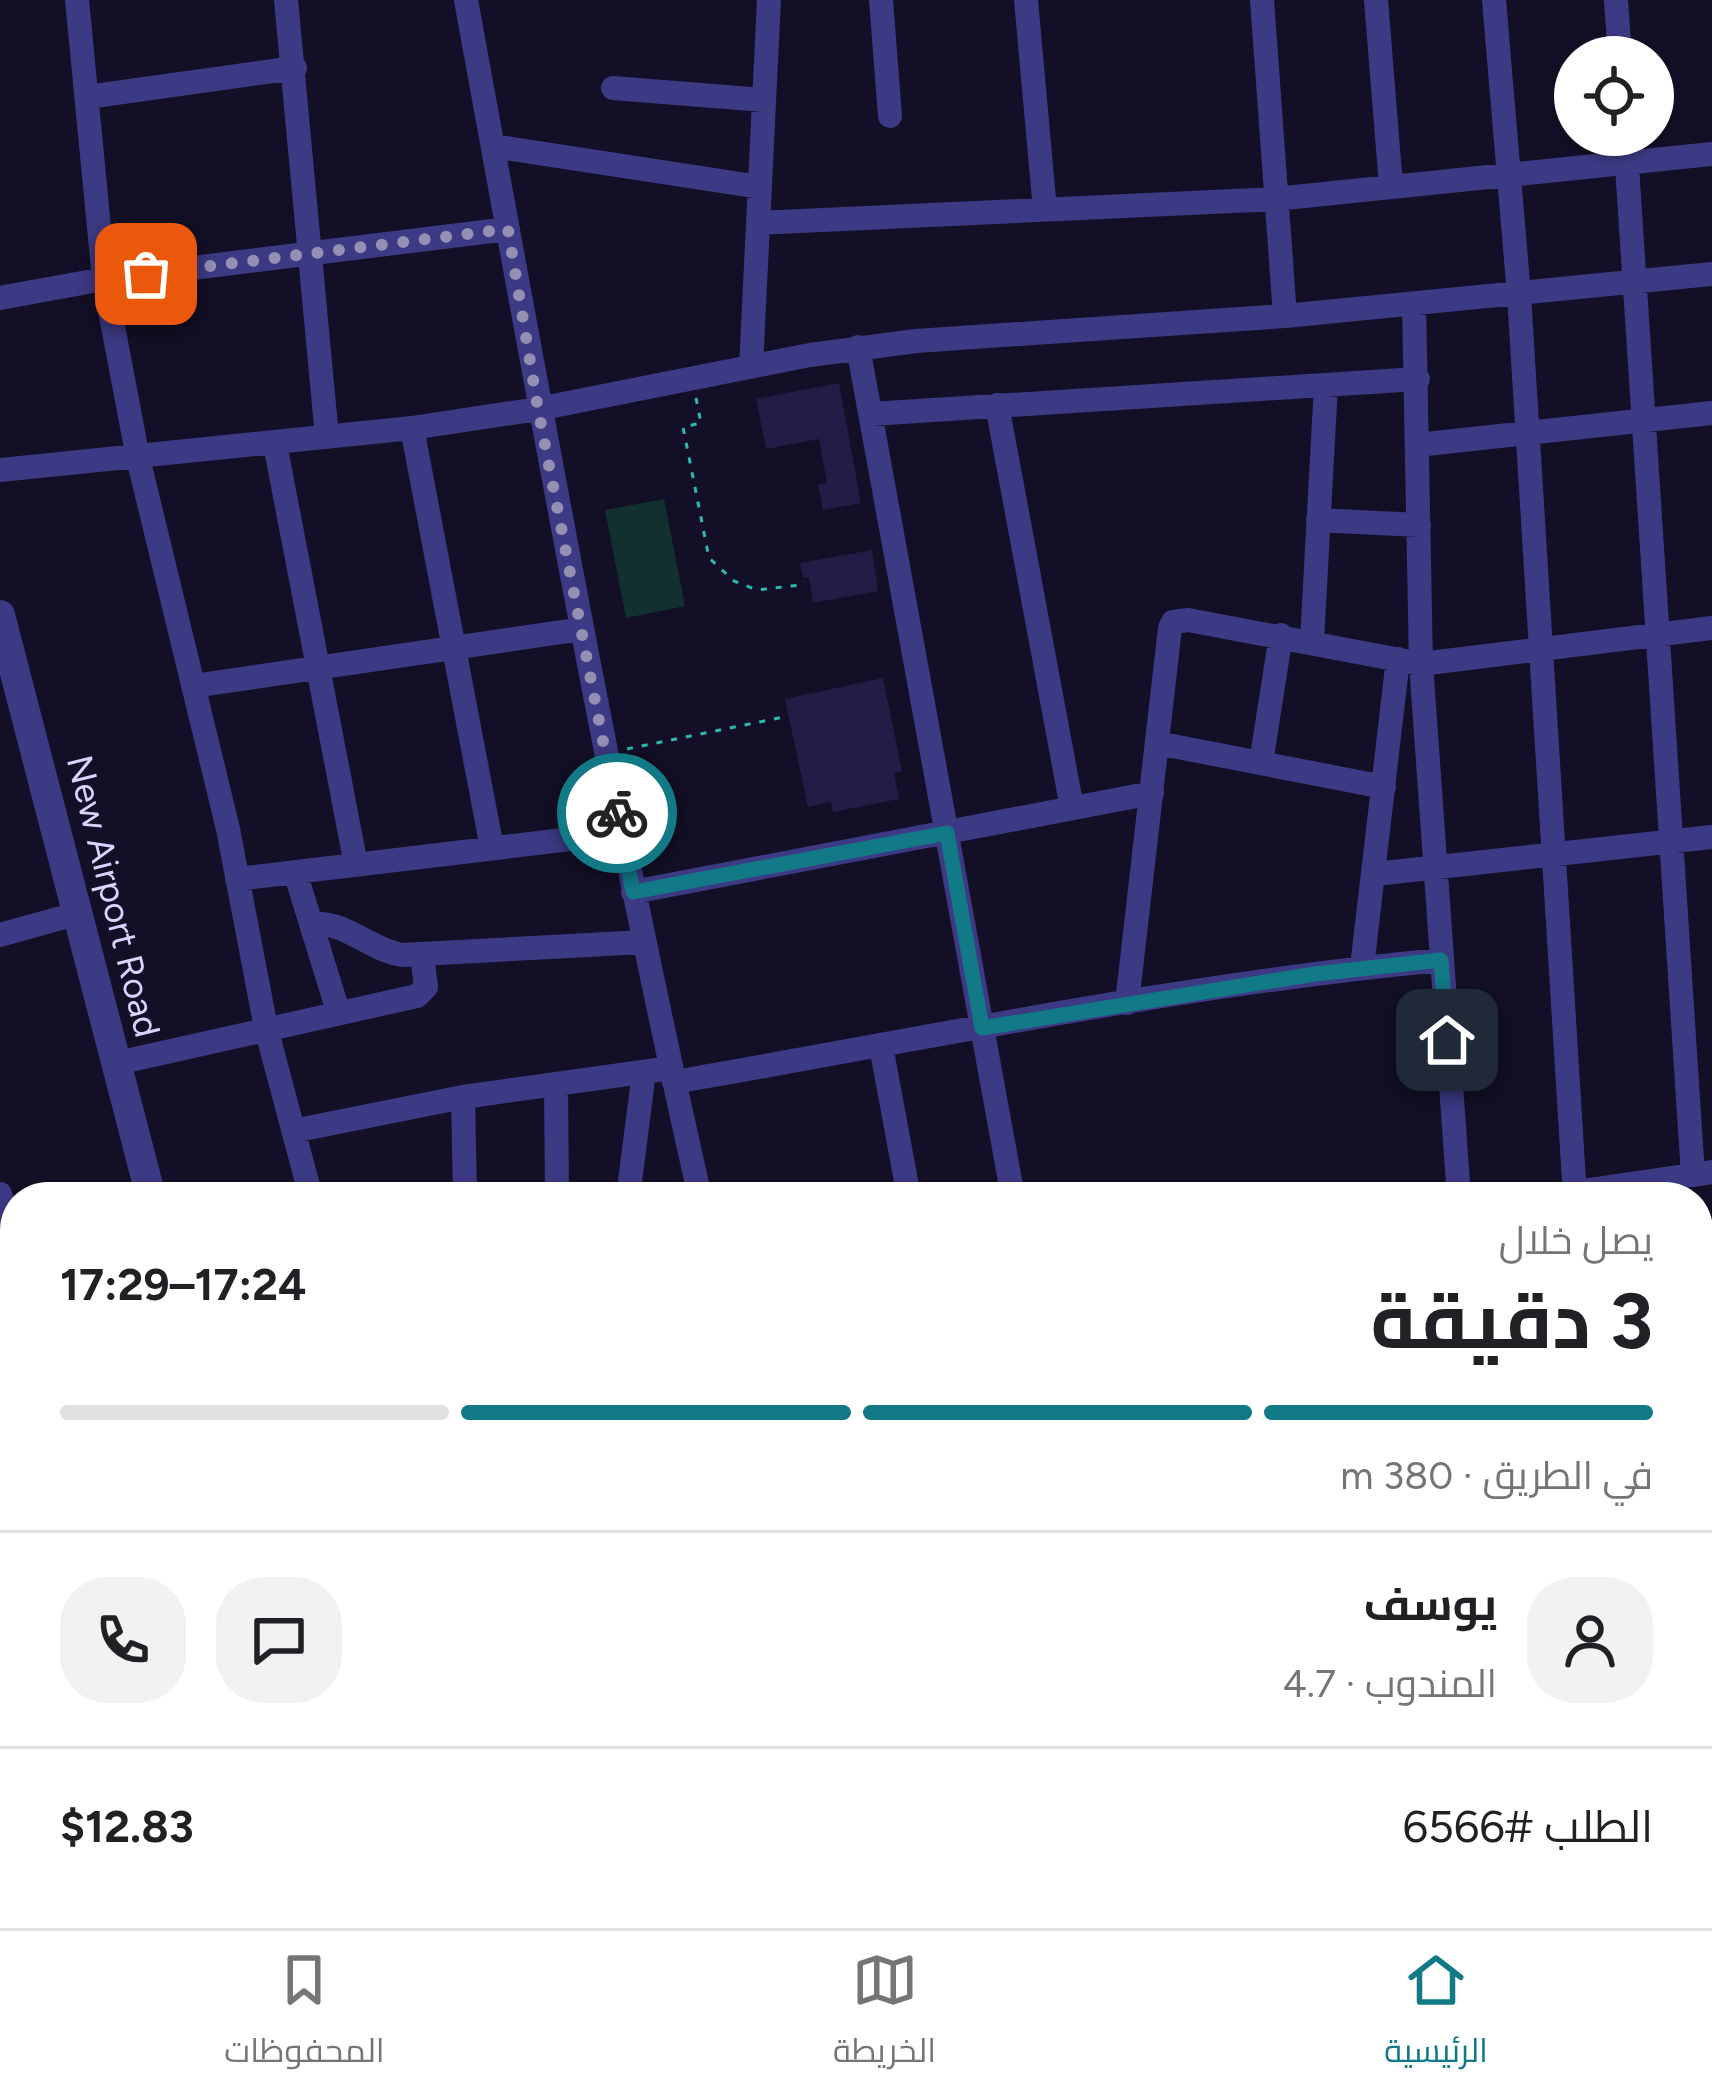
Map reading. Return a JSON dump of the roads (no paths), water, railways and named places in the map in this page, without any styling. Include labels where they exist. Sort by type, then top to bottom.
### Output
[{"type":"street","points":[[76,0],[104,279],[138,458],[194,686],[266,1028],[307,1182]]},
{"type":"street","points":[[286,0],[327,437]]},
{"type":"street","points":[[466,0],[605,754],[697,1182]]},
{"type":"street","points":[[751,367],[769,0]]},
{"type":"street","points":[[881,0],[890,116]]},
{"type":"street","points":[[1026,0],[1045,210]]},
{"type":"street","points":[[1262,0],[1285,316]]},
{"type":"street","points":[[1376,0],[1391,186]]},
{"type":"street","points":[[1494,0],[1519,295],[1574,1182]]},
{"type":"street","points":[[1616,0],[1619,36]]},
{"type":"street","points":[[87,98],[295,68]]},
{"type":"street","points":[[613,88],[764,100]]},
{"type":"street","points":[[493,146],[760,187]]},
{"type":"street","points":[[758,223],[1275,199],[1712,154]]},
{"type":"street","points":[[1626,156],[1673,842],[1702,1174],[1651,1182]]},
{"type":"street","points":[[0,298],[104,279],[508,229]]},
{"type":"street","points":[[0,470],[412,428],[538,409],[858,347],[1285,316],[1712,274]]},
{"type":"street","points":[[1362,968],[1384,787],[1410,662],[1419,525],[1414,304]]},
{"type":"street","points":[[858,347],[1010,1182]]},
{"type":"street","points":[[871,413],[1418,379]]},
{"type":"street","points":[[1312,641],[1326,385]]},
{"type":"street","points":[[997,406],[1072,808]]},
{"type":"street","points":[[1418,445],[1712,413]]},
{"type":"street","points":[[412,428],[492,848]]},
{"type":"street","points":[[275,444],[356,865]]},
{"type":"street","points":[[1318,520],[1419,525]]},
{"type":"street","name":"New Airport Road","points":[[0,615],[7,670],[80,913],[147,1182]]},
{"type":"street","points":[[1127,1003],[1173,622],[1188,620],[1280,635],[1410,662],[1712,628]]},
{"type":"street","points":[[194,686],[582,629]]},
{"type":"street","points":[[1261,763],[1280,635]]},
{"type":"street","points":[[1410,662],[1433,868],[1458,1182]]},
{"type":"street","points":[[1157,743],[1384,787]]},
{"type":"street","points":[[633,892],[1152,793]]},
{"type":"street","points":[[237,879],[621,832]]},
{"type":"street","points":[[1375,874],[1712,838]]},
{"type":"street","points":[[295,872],[338,1011]]},
{"type":"street","points":[[0,935],[80,913]]},
{"type":"street","points":[[311,924],[331,924],[390,953],[422,956],[644,942]]},
{"type":"street","points":[[117,1063],[424,992],[422,956]]},
{"type":"street","points":[[293,1131],[463,1097],[881,1046],[1127,1003],[1441,960]]},
{"type":"street","points":[[881,1046],[906,1182]]},
{"type":"street","points":[[630,1182],[644,1072]]},
{"type":"street","points":[[556,1084],[556,1182]]},
{"type":"street","points":[[463,1097],[466,1182]]}]
